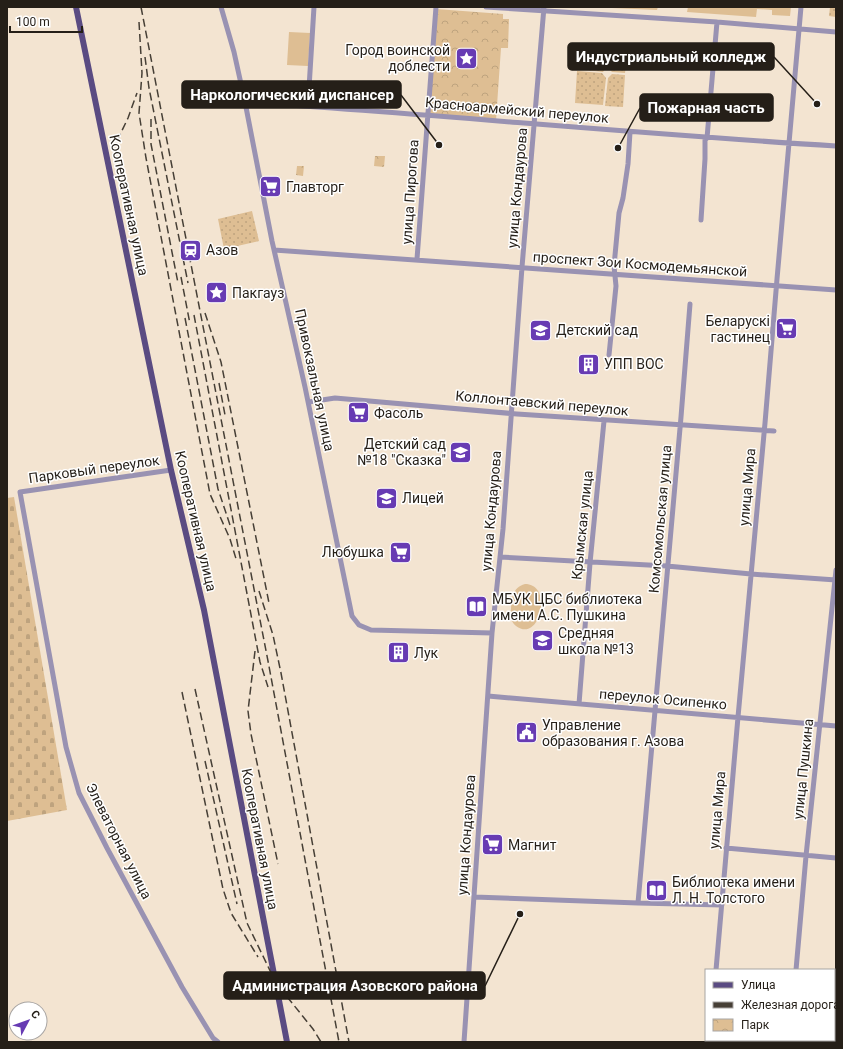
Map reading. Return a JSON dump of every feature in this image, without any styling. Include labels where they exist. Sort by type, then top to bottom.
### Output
[{"type":"main road","name":"Кооперативная улица","points":[[76,7],[171,470],[204,610],[287,1042]]},
{"type":"street","name":"Привокзальная улица","points":[[221,7],[234,52],[245,102],[274,250],[309,402],[352,616],[359,625],[371,630],[492,633]]},
{"type":"street","points":[[309,88],[314,7]]},
{"type":"street","name":"улица Пирогова","points":[[417,259],[436,7]]},
{"type":"street","points":[[486,7],[544,9],[836,32]]},
{"type":"street","name":"улица Мира","points":[[716,969],[765,430],[776,286],[801,7]]},
{"type":"street","name":"улица Кондаурова","points":[[464,1042],[492,633],[500,557],[522,267],[544,9]]},
{"type":"street","points":[[701,220],[705,140],[707,138],[717,22]]},
{"type":"street","name":"Красноармейский переулок","points":[[245,102],[428,114],[535,125],[789,144],[836,146]]},
{"type":"street","points":[[609,355],[616,286],[614,274],[618,219],[628,164],[630,132]]},
{"type":"street","name":"проспект Зои Космодемьянской","points":[[274,250],[836,290]]},
{"type":"street","name":"Комсомольская улица","points":[[638,903],[656,711],[690,304]]},
{"type":"street","name":"Коллонтаевский переулок","points":[[309,402],[335,398],[511,414],[774,431]]},
{"type":"street","name":"Крымская улица","points":[[579,704],[590,563],[604,420]]},
{"type":"street","name":"Парковый переулок","points":[[20,492],[171,470]]},
{"type":"street","name":"Элеваторная улица","points":[[20,492],[66,748],[79,793],[106,848],[182,987],[213,1038],[218,1042]]},
{"type":"street","points":[[500,557],[668,566],[836,580]]},
{"type":"street","name":"улица Пушкина","points":[[796,969],[806,856],[836,570]]},
{"type":"street","name":"переулок Осипенко","points":[[488,696],[836,726]]},
{"type":"street","points":[[726,848],[836,858]]},
{"type":"street","points":[[474,897],[722,905]]},
{"type":"green space","points":[[589,7],[658,7],[657,10]]},
{"type":"green space","points":[[688,7],[791,7],[790,16],[772,15],[772,10],[757,9],[756,17],[687,12]]},
{"type":"green space","points":[[830,7],[836,7],[836,17],[829,16]]},
{"type":"green space","points":[[436,9],[503,14],[503,19],[509,19],[508,48],[501,48],[496,120],[428,114]]},
{"type":"green space","points":[[289,32],[310,33],[308,66],[287,65]]},
{"type":"green space","points":[[579,43],[608,45],[606,68],[603,72],[577,69]]},
{"type":"green space","points":[[610,45],[628,47],[625,73],[612,72],[608,68]]},
{"type":"green space","points":[[577,71],[602,73],[606,78],[603,105],[575,103]]},
{"type":"green space","points":[[612,74],[625,75],[623,107],[605,106],[608,78]]},
{"type":"green space","points":[[375,156],[385,156],[384,167],[374,166]]},
{"type":"green space","points":[[297,166],[304,166],[303,176],[296,175]]},
{"type":"green space","points":[[252,211],[259,241],[224,249],[218,219]]},
{"type":"green space","points":[[14,497],[67,810],[7,821],[7,498]]},
{"type":"green space","points":[[525,584],[534,587],[539,593],[541,602],[537,621],[532,627],[524,629],[514,624],[511,614],[512,601],[515,591],[517,588]]},
{"type":"railway","points":[[141,7],[268,661],[339,1042]]},
{"type":"railway","points":[[139,22],[142,73],[139,113],[146,158],[210,494],[230,539],[237,562]]},
{"type":"railway","points":[[145,57],[149,88],[188,283]]},
{"type":"railway","points":[[117,141],[128,118],[137,93]]},
{"type":"railway","points":[[151,119],[151,144],[178,283]]},
{"type":"railway","points":[[181,277],[190,324]]},
{"type":"railway","points":[[205,313],[221,362],[269,603]]},
{"type":"railway","points":[[194,315],[260,662],[268,687]]},
{"type":"railway","points":[[185,318],[218,489],[230,525]]},
{"type":"railway","points":[[219,383],[225,415]]},
{"type":"railway","points":[[259,591],[273,635],[281,673],[349,1042]]},
{"type":"railway","points":[[255,651],[248,711],[251,734],[278,864]]},
{"type":"railway","points":[[195,689],[247,923],[276,983],[313,1029],[321,1042]]},
{"type":"railway","points":[[182,692],[223,889],[231,913],[258,957]]},
{"type":"railway","points":[[205,761],[237,904]]},
{"type":"place","name":"Город воинской доблести","points":[[466,58]]},
{"type":"place","name":"Индустриальный колледж","points":[[817,104]]},
{"type":"place","name":"Наркологический диспансер","points":[[439,145]]},
{"type":"place","name":"Пожарная часть","points":[[618,148]]},
{"type":"place","name":"Главторг","points":[[271,187]]},
{"type":"place","name":"Азов","points":[[190,250]]},
{"type":"place","name":"Пакгауз","points":[[217,293]]},
{"type":"place","name":"Беларускi гастинец","points":[[786,329]]},
{"type":"place","name":"Детский сад","points":[[540,330]]},
{"type":"place","name":"УПП ВОС","points":[[588,364]]},
{"type":"place","name":"Фасоль","points":[[358,413]]},
{"type":"place","name":"Детский сад №18 \"Сказка\"","points":[[461,452]]},
{"type":"place","name":"Лицей","points":[[387,498]]},
{"type":"place","name":"Любушка","points":[[400,552]]},
{"type":"place","name":"МБУК ЦБС библиотека имени А.С. Пушкина","points":[[476,607]]},
{"type":"place","name":"Средняя школа №13","points":[[542,641]]},
{"type":"place","name":"Лук","points":[[398,653]]},
{"type":"place","name":"Управление образования г. Азова","points":[[526,733]]},
{"type":"place","name":"Магнит","points":[[492,845]]},
{"type":"place","name":"Библиотека имени Л. Н. Толстого","points":[[657,890]]},
{"type":"place","name":"Администрация Азовского района","points":[[520,914]]}]
